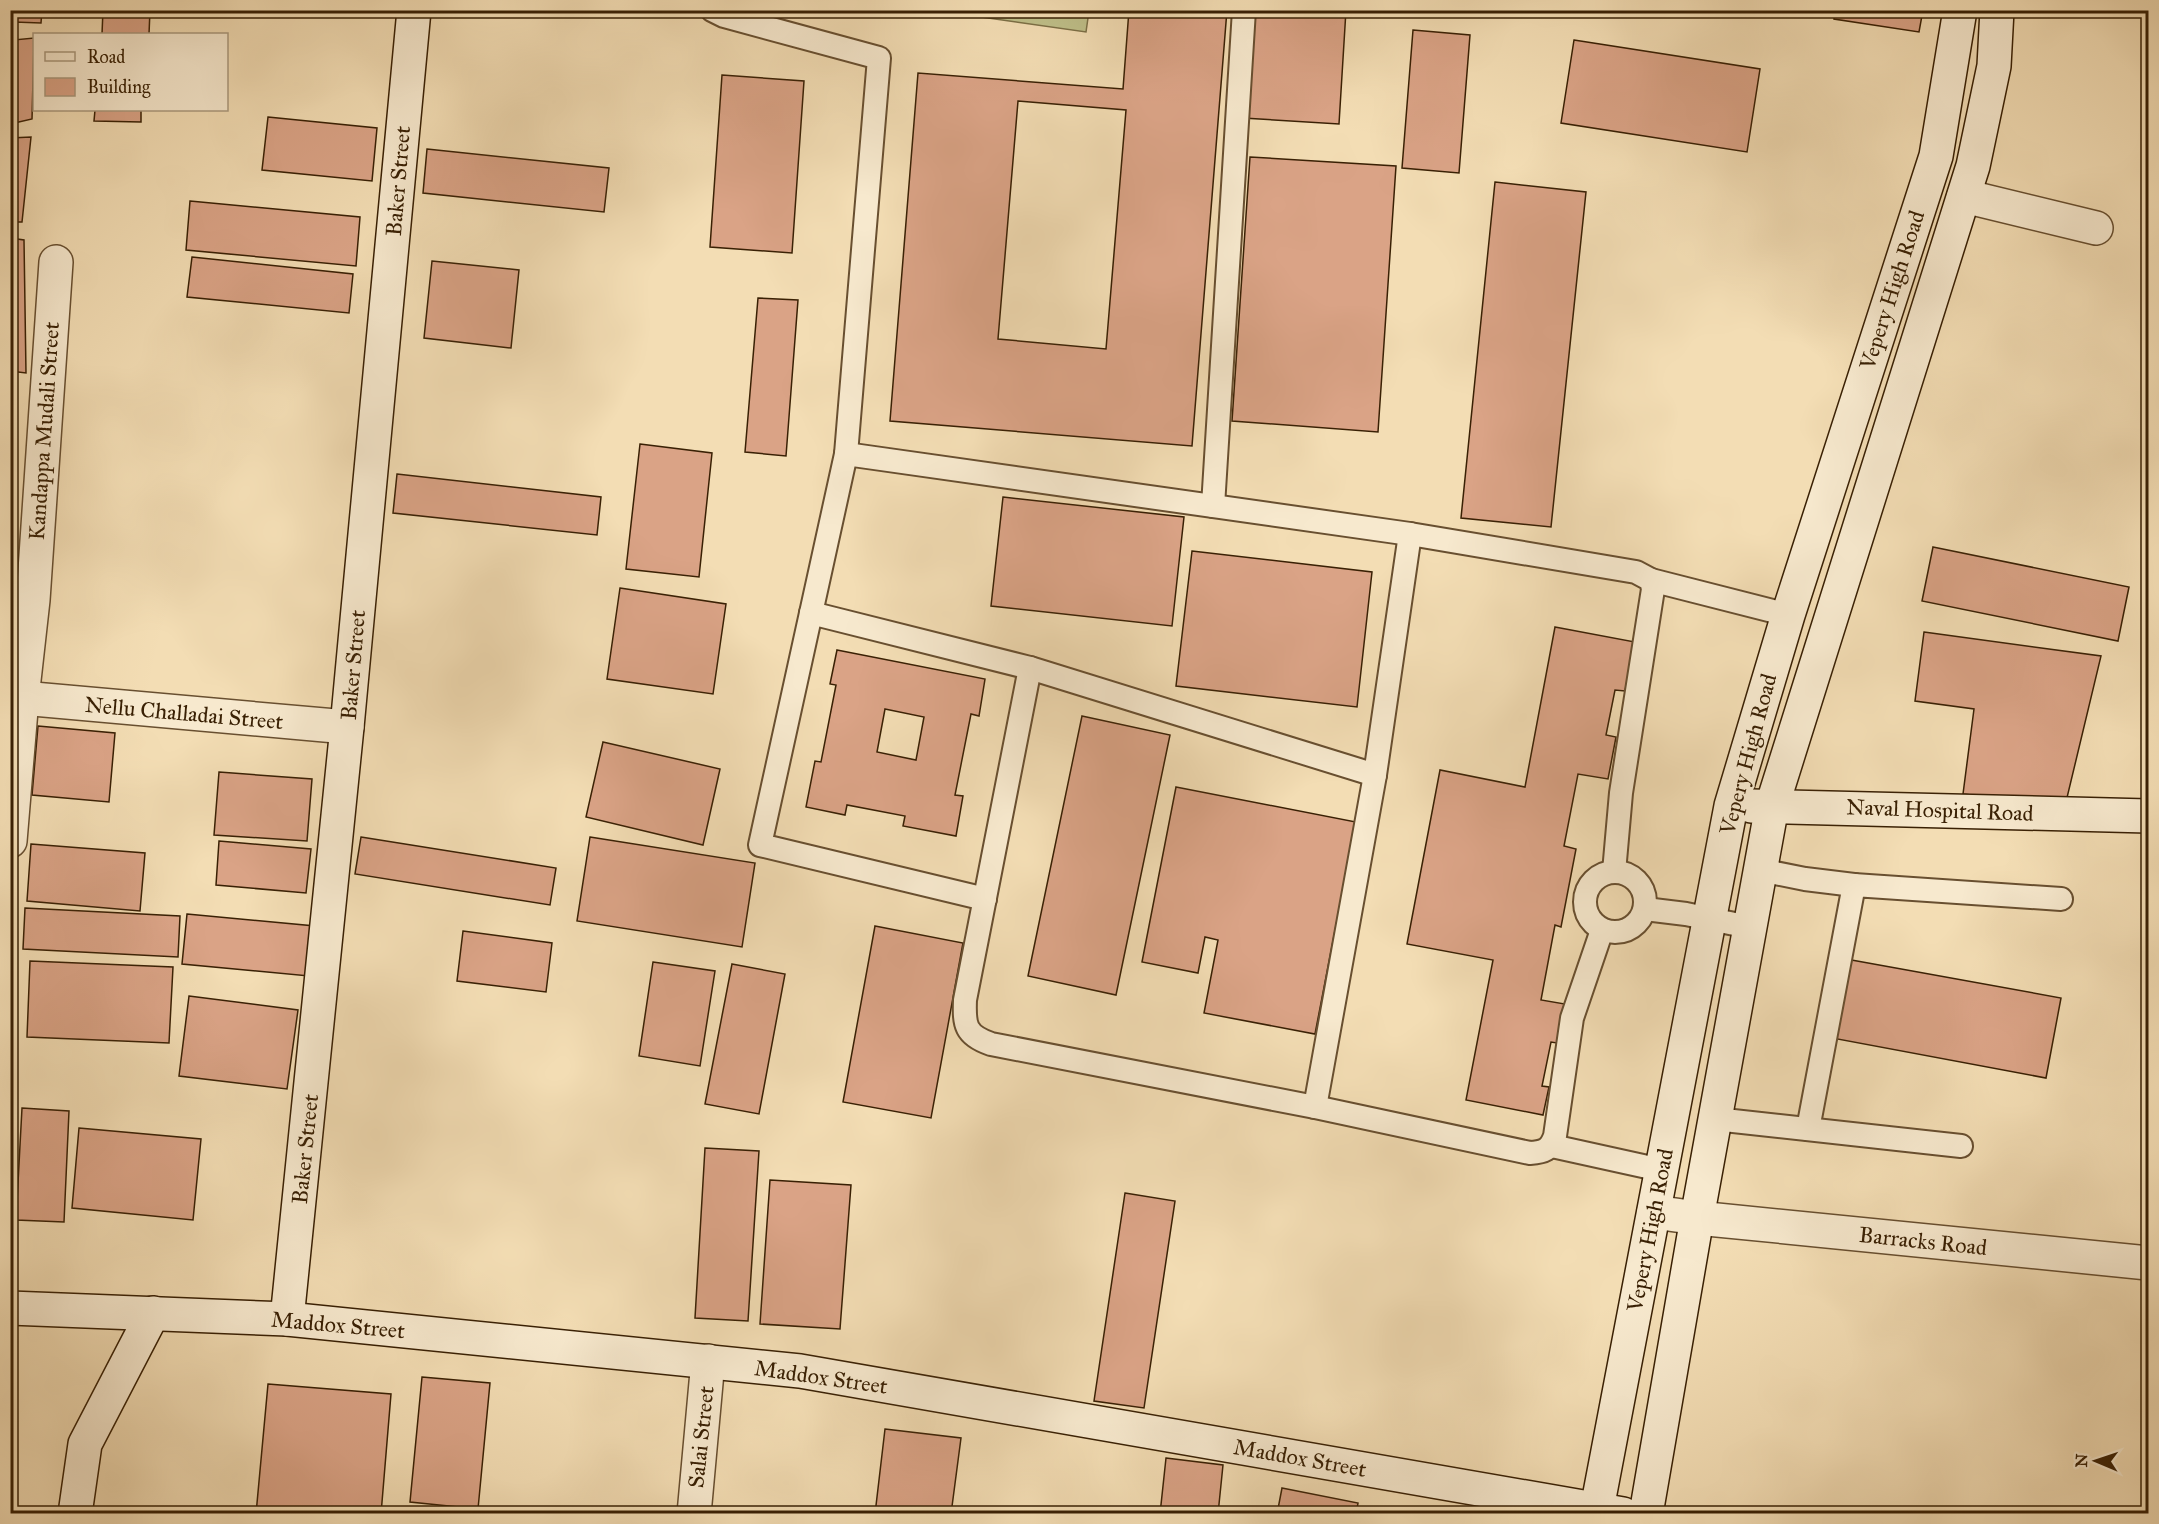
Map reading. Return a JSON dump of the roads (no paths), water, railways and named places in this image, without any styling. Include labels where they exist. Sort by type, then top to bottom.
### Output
[{"type":"street","name":"Baker Street","points":[[287,1319],[347,728],[414,10]]},
{"type":"street","name":"Vepery High Road","points":[[1605,1512],[1661,1170],[1731,806],[1788,615],[1936,156],[1960,10]]},
{"type":"street","name":"Vepery High Road","points":[[1646,1514],[1714,1119],[1772,806],[1973,165],[1994,66],[1997,10]]},
{"type":"street","points":[[1964,196],[2096,228]]},
{"type":"street","name":"Kandappa Mudali Street","points":[[10,841],[22,698],[22,599],[56,262]]},
{"type":"street","name":"Nellu Challadai Street","points":[[22,698],[347,728]]},
{"type":"street","name":"Naval Hospital Road","points":[[1731,806],[2148,816]]},
{"type":"street","name":"Barracks Road","points":[[1654,1212],[2148,1263]]},
{"type":"street","name":"Maddox Street","points":[[10,1308],[287,1319],[800,1371],[1605,1512]]},
{"type":"street","points":[[75,1514],[85,1444],[153,1313]]},
{"type":"street","name":"Salai Street","points":[[694,1514],[708,1361]]},
{"type":"lane","points":[[711,10],[724,16],[879,58],[846,454],[760,845],[985,898]]},
{"type":"lane","points":[[1213,506],[1244,10]]},
{"type":"lane","points":[[846,454],[1410,534],[1636,572],[1652,580],[1788,615]]},
{"type":"lane","points":[[1316,1107],[1375,775],[1410,534]]},
{"type":"lane","points":[[1614,872],[1621,793],[1651,607],[1652,580]]},
{"type":"lane","points":[[811,613],[1030,668],[1375,775]]},
{"type":"lane","points":[[1030,668],[965,1000],[968,1030],[976,1038],[991,1044],[1316,1107],[1530,1153],[1543,1152],[1552,1146],[1558,1126],[1572,1018],[1602,930]]},
{"type":"lane","points":[[1760,870],[1854,885],[2061,899]]},
{"type":"lane","points":[[1614,872],[1624,873],[1639,883],[1646,900],[1642,918],[1629,930],[1611,933],[1602,930],[1588,916],[1585,896],[1596,879],[1614,872]]},
{"type":"lane","points":[[1808,1129],[1854,885]]},
{"type":"lane","points":[[1645,909],[1709,918],[1749,927]]},
{"type":"lane","points":[[1714,1119],[1961,1146]]},
{"type":"lane","points":[[1552,1146],[1661,1170]]}]
